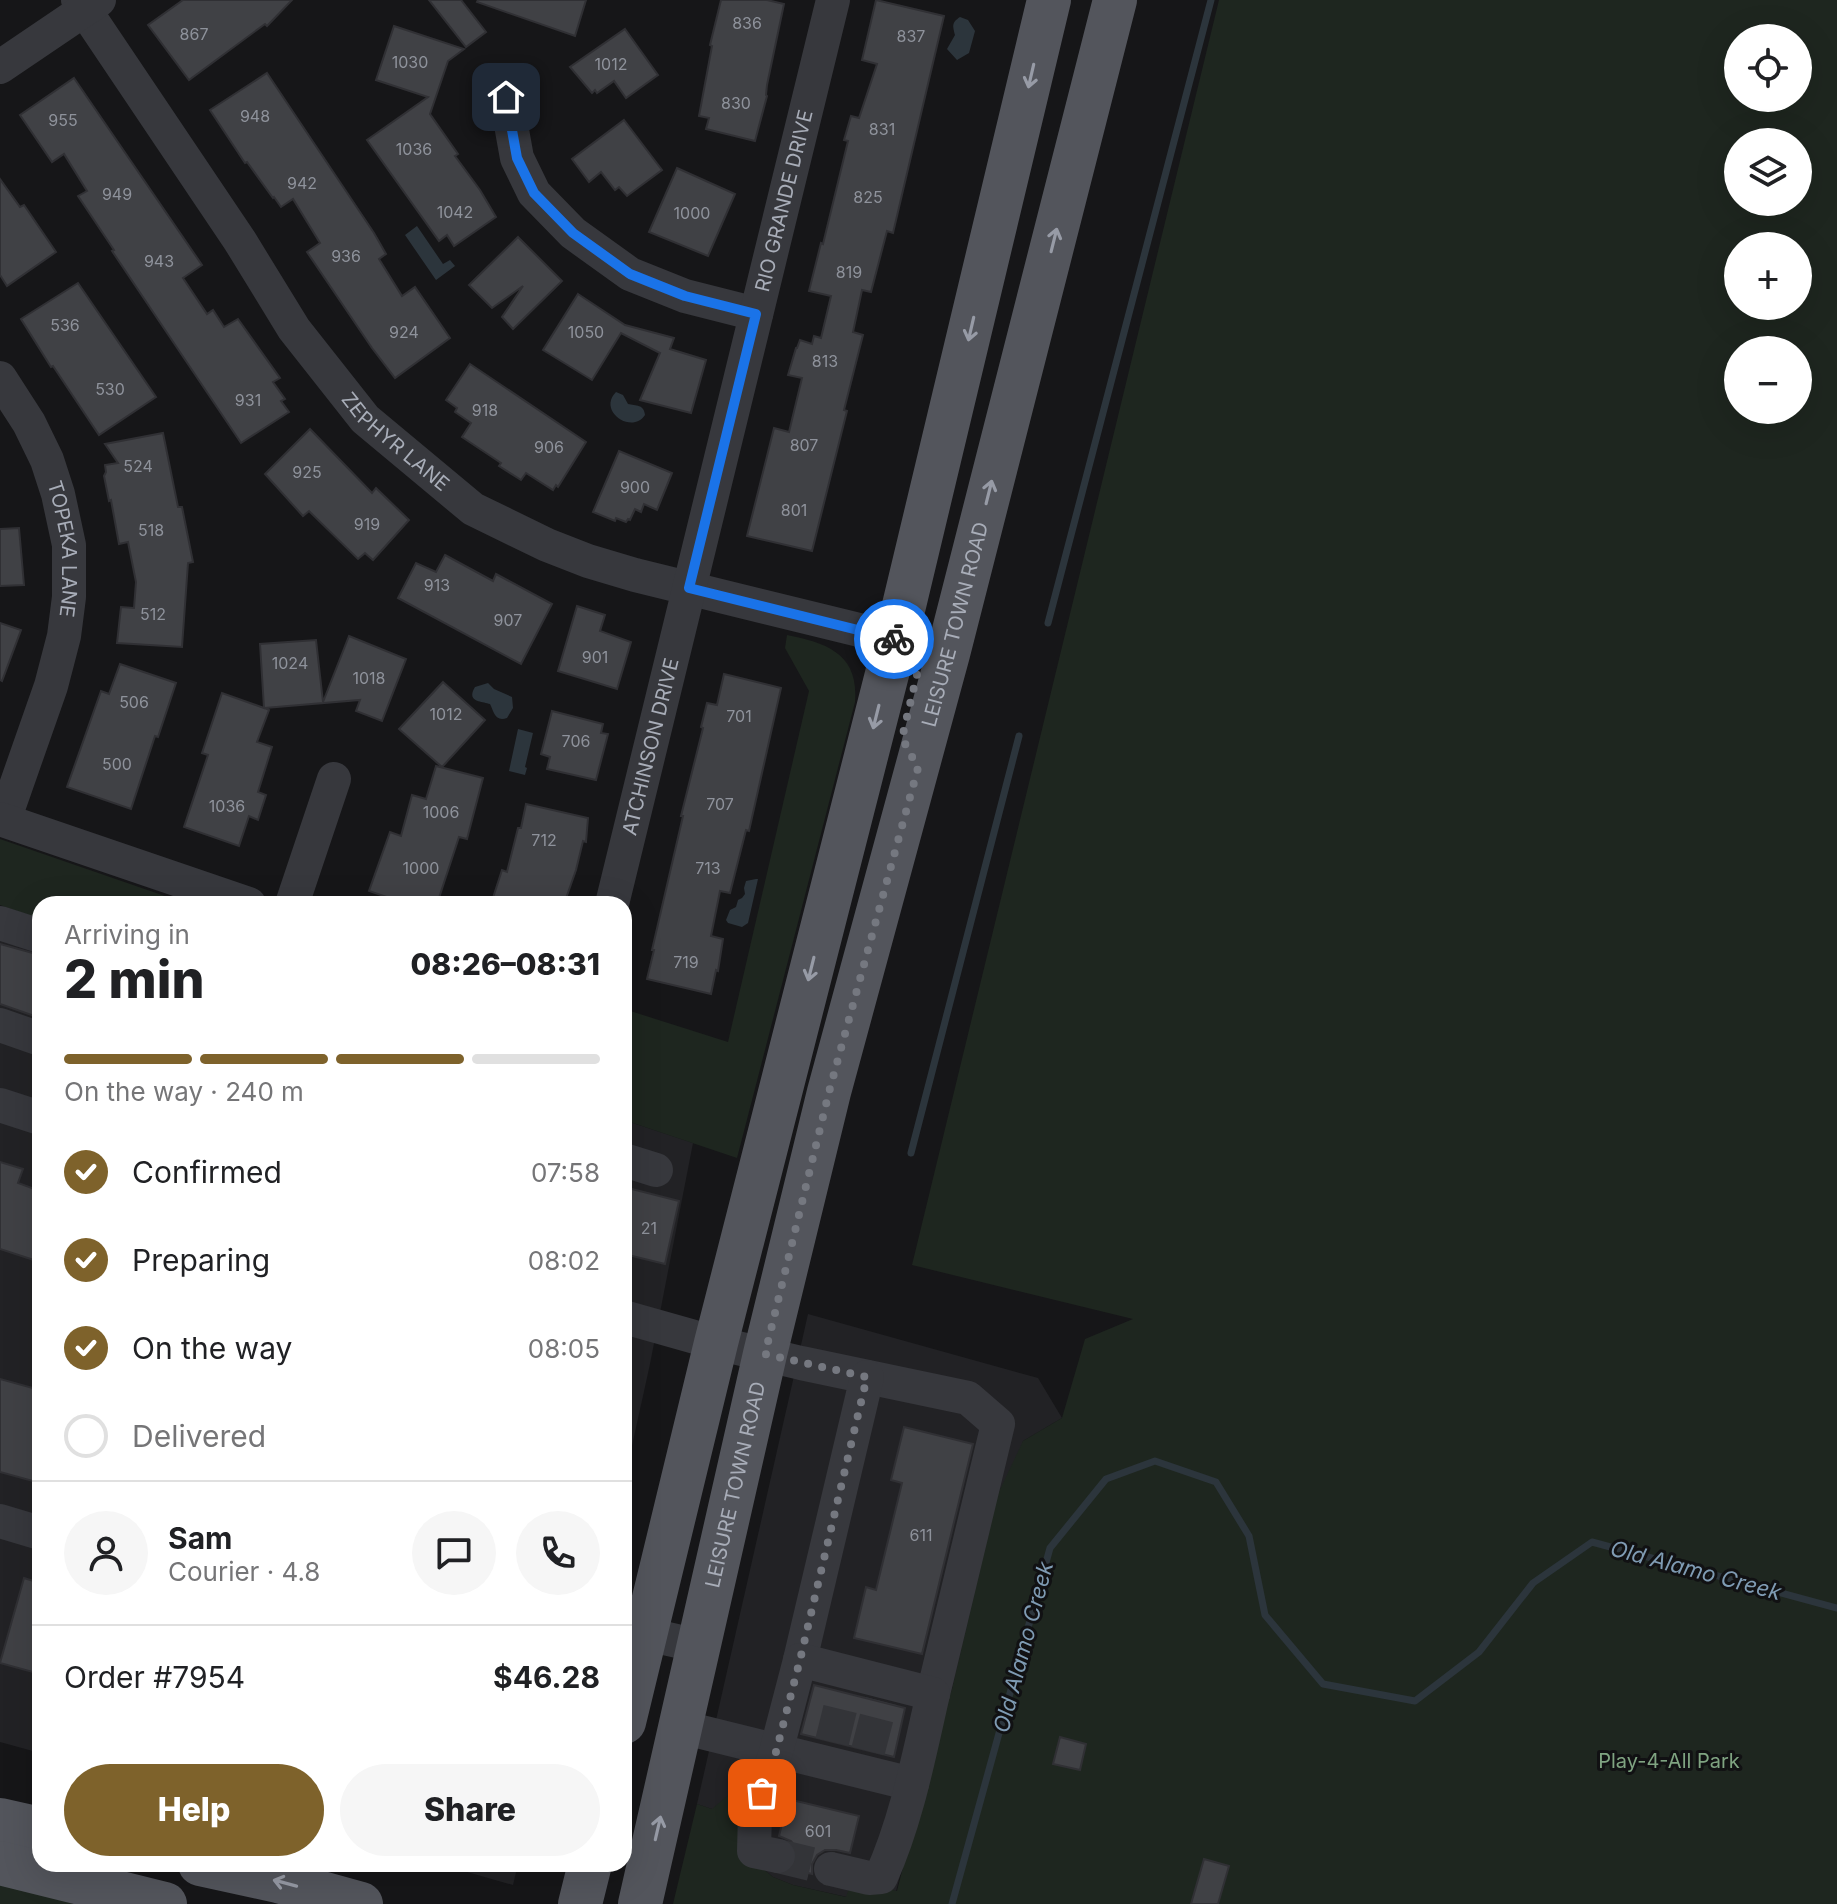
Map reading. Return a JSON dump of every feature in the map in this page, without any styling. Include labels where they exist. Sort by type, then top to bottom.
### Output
[{"type":"main road","points":[[632,1657],[635,1632],[716,1343],[896,639],[1049,0]]},
{"type":"main road","name":"LEISURE TOWN ROAD","points":[[640,1904],[765,1354],[829,1092],[948,654],[1115,0]]},
{"type":"main road","points":[[948,425],[960,477],[927,621],[948,654]]},
{"type":"main road","points":[[896,639],[919,666],[902,738],[918,768]]},
{"type":"main road","points":[[0,1820],[32,1827]]},
{"type":"main road","points":[[0,1863],[32,1871]]},
{"type":"main road","points":[[36,1872],[165,1904]]},
{"type":"main road","points":[[237,1872],[361,1904]]},
{"type":"main road","points":[[580,1904],[588,1872]]},
{"type":"street","name":"RIO GRANDE DRIVE","points":[[689,588],[833,0]]},
{"type":"street","points":[[0,67],[87,3]]},
{"type":"street","name":"ZEPHYR LANE","points":[[87,3],[294,329],[365,419],[473,509],[588,561],[896,639]]},
{"type":"street","points":[[506,97],[517,158],[534,193],[573,233],[630,274],[685,296],[756,314]]},
{"type":"street","name":"TOPEKA LANE","points":[[0,378],[29,423],[47,460],[69,545],[69,597],[64,636],[51,686],[2,819]]},
{"type":"street","name":"ATCHINSON DRIVE","points":[[614,896],[689,588]]},
{"type":"street","points":[[295,896],[334,779]]},
{"type":"street","points":[[2,819],[226,896]]},
{"type":"street","points":[[0,923],[32,933]]},
{"type":"street","points":[[0,1025],[32,1036]]},
{"type":"street","points":[[0,1105],[32,1115]]},
{"type":"street","points":[[632,1319],[716,1343],[968,1398],[998,1424],[912,1784],[892,1853],[881,1877],[869,1878],[831,1869]]},
{"type":"street","points":[[778,1856],[754,1851],[755,1814],[776,1752],[800,1660],[867,1377]]},
{"type":"street","points":[[0,1521],[32,1531]]},
{"type":"street","points":[[635,1632],[699,1646]]},
{"type":"street","points":[[800,1660],[846,1683],[883,1692],[933,1694]]},
{"type":"street","points":[[681,1727],[776,1752],[829,1753],[866,1761],[912,1784]]},
{"type":"shaded area","points":[[960,17],[968,20],[975,31],[969,53],[957,60],[947,49],[955,35],[954,23]]},
{"type":"shaded area","points":[[417,226],[443,264],[450,260],[455,266],[436,280],[405,235]]},
{"type":"shaded area","points":[[616,392],[623,395],[628,404],[641,407],[645,415],[639,421],[625,422],[613,413],[611,399]]},
{"type":"shaded area","points":[[488,683],[512,697],[513,708],[507,718],[497,717],[490,704],[473,698],[475,687]]},
{"type":"shaded area","points":[[518,729],[533,733],[525,775],[509,771]]},
{"type":"shaded area","points":[[758,879],[748,923],[742,927],[728,923],[726,920],[730,910],[745,894],[746,881]]},
{"type":"shaded area","points":[[0,906],[32,916],[32,1751],[0,1742]]},
{"type":"shaded area","points":[[632,1123],[693,1143],[632,1446]]},
{"type":"shaded area","points":[[808,1314],[1038,1378],[1062,1418],[1023,1441],[952,1689],[928,1753],[925,1780],[896,1891],[852,1880],[847,1897],[793,1885],[773,1877],[750,1858],[712,1809],[697,1804]]},
{"type":"shaded area","points":[[467,1872],[516,1872],[513,1885]]},
{"type":"green space","name":"Play-4-All Park","points":[[1219,0],[1837,0],[1837,1904],[673,1904],[697,1804],[712,1809],[733,1791],[752,1796],[750,1858],[773,1877],[793,1885],[846,1897],[852,1880],[897,1891],[925,1780],[928,1753],[952,1689],[998,1494],[1023,1441],[1062,1418],[1085,1339],[1133,1319],[912,1265]]},
{"type":"green space","points":[[787,635],[815,642],[838,654],[852,672],[855,702],[737,1158],[632,1123],[632,1012],[728,1042],[809,691],[785,648]]},
{"type":"green space","points":[[0,839],[165,896],[32,896],[32,916],[0,905]]},
{"type":"green space","points":[[0,1883],[74,1904],[0,1904]]},
{"type":"building","points":[[183,0],[292,0],[267,26],[265,24],[189,80],[148,25]]},
{"type":"building","points":[[429,0],[461,0],[486,32],[466,47]]},
{"type":"building","points":[[478,0],[586,0],[575,36]]},
{"type":"building","points":[[721,0],[767,0],[784,4],[767,96],[755,141],[706,129],[709,118],[699,116],[710,45]]},
{"type":"building","points":[[876,0],[944,16],[893,233],[887,231],[871,292],[862,290],[853,332],[863,335],[812,551],[747,536],[774,428],[789,432],[802,378],[788,375],[796,348],[800,340],[812,344],[814,336],[821,338],[831,296],[809,291],[848,141],[844,140],[851,116],[859,118],[877,64],[862,60]]},
{"type":"building","points":[[394,26],[464,49],[448,61],[430,114],[496,217],[454,246],[447,235],[439,241],[367,140],[428,97],[376,80]]},
{"type":"building","points":[[625,29],[658,75],[626,98],[614,81],[592,93],[570,67]]},
{"type":"building","points":[[267,73],[374,233],[386,254],[379,259],[402,296],[415,287],[450,338],[395,378],[307,252],[320,243],[293,199],[281,207],[245,163],[210,110]]},
{"type":"building","points":[[74,78],[202,265],[183,278],[207,314],[213,310],[224,327],[238,319],[280,378],[273,382],[285,399],[281,401],[289,412],[241,443],[78,196],[87,191],[64,154],[52,162],[20,115]]},
{"type":"building","points":[[624,120],[662,170],[627,196],[619,187],[615,190],[601,172],[589,182],[572,159]]},
{"type":"building","points":[[677,168],[735,194],[708,256],[649,232]]},
{"type":"building","points":[[0,179],[20,207],[24,205],[56,252],[7,286],[0,275]]},
{"type":"building","points":[[518,237],[562,281],[513,329],[502,317],[523,286],[492,308],[469,285]]},
{"type":"building","points":[[78,283],[156,397],[99,435],[21,319]]},
{"type":"building","points":[[578,294],[625,325],[674,338],[670,349],[706,360],[691,413],[640,400],[660,353],[621,333],[592,380],[543,350]]},
{"type":"building","points":[[470,364],[586,442],[558,487],[556,485],[553,490],[526,473],[521,480],[462,437],[471,423],[455,412],[457,408],[446,400]]},
{"type":"building","points":[[310,429],[372,493],[376,488],[409,520],[373,560],[365,553],[358,559],[309,511],[303,516],[265,474]]},
{"type":"building","points":[[163,433],[193,562],[188,563],[182,647],[117,643],[121,607],[134,608],[136,582],[128,542],[119,544],[109,501],[105,465],[118,463],[105,444]]},
{"type":"building","points":[[619,451],[672,473],[657,510],[644,504],[641,512],[635,509],[626,522],[593,512]]},
{"type":"building","points":[[19,528],[24,585],[0,586],[0,529]]},
{"type":"building","points":[[445,555],[493,581],[496,574],[552,604],[521,664],[398,598],[416,563],[436,572]]},
{"type":"building","points":[[577,606],[605,615],[600,631],[631,642],[617,689],[558,671]]},
{"type":"building","points":[[0,623],[21,630],[2,681],[0,680]]},
{"type":"building","points":[[349,636],[406,659],[382,721],[356,711],[360,700],[265,708],[269,710],[257,742],[272,747],[258,792],[266,795],[258,820],[249,816],[239,846],[184,827],[208,755],[202,753],[222,693],[264,708],[260,644],[316,640],[323,702]]},
{"type":"building","points":[[120,664],[176,683],[131,809],[67,787],[101,691],[109,694]]},
{"type":"building","points":[[724,674],[781,688],[749,831],[746,830],[730,893],[720,891],[711,936],[723,939],[711,994],[647,979],[707,703],[717,705]]},
{"type":"building","points":[[443,682],[485,720],[442,767],[399,729]]},
{"type":"building","points":[[552,711],[603,724],[601,733],[608,734],[596,780],[547,769],[550,757],[541,754]]},
{"type":"building","points":[[436,766],[483,778],[467,839],[459,837],[440,896],[384,896],[369,891],[390,832],[401,836],[412,795],[426,799]]},
{"type":"building","points":[[526,804],[588,818],[586,842],[583,841],[567,896],[494,896],[502,870],[507,872],[518,828],[521,828]]},
{"type":"building","points":[[0,944],[32,953],[32,1015],[0,1004]]},
{"type":"building","points":[[0,1162],[23,1169],[18,1183],[32,1188],[32,1259],[0,1249]]},
{"type":"building","points":[[632,1189],[679,1201],[665,1264],[632,1256]]},
{"type":"building","points":[[0,1379],[32,1388],[32,1481],[0,1472]]},
{"type":"building","points":[[904,1427],[973,1444],[922,1654],[854,1638],[866,1587],[876,1590],[902,1483],[891,1480]]},
{"type":"building","points":[[24,1578],[32,1580],[32,1672],[0,1663]]},
{"type":"building","points":[[814,1685],[905,1708],[894,1757],[801,1734]]},
{"type":"building","points":[[1060,1737],[1086,1744],[1080,1770],[1053,1764]]},
{"type":"building","points":[[788,1799],[859,1816],[850,1853],[825,1850],[817,1855],[812,1864],[812,1874],[793,1869],[798,1859],[797,1849],[791,1841],[779,1836]]},
{"type":"building","points":[[1204,1859],[1229,1866],[1218,1904],[1191,1904]]},
{"type":"waterway","points":[[1048,623],[1211,0]]},
{"type":"waterway","points":[[911,1153],[1019,736]]},
{"type":"waterway","name":"Old Alamo Creek","points":[[952,1904],[1050,1548],[1106,1479],[1155,1461],[1216,1482],[1249,1536],[1265,1615],[1323,1684],[1415,1701],[1479,1652],[1533,1583],[1592,1542],[1837,1608]]},
{"type":"tunnel","points":[[832,1742],[844,1693]]},
{"type":"tunnel","points":[[868,1751],[881,1701]]},
{"type":"tunnel","points":[[778,1856],[831,1869]]},
{"type":"way so far","points":[[762,1793],[800,1660],[867,1377],[765,1354],[829,1092],[918,768],[902,738],[919,666],[894,639]]},
{"type":"route","points":[[506,97],[517,158],[534,193],[573,233],[630,274],[685,296],[756,314],[689,588],[894,639]]}]
